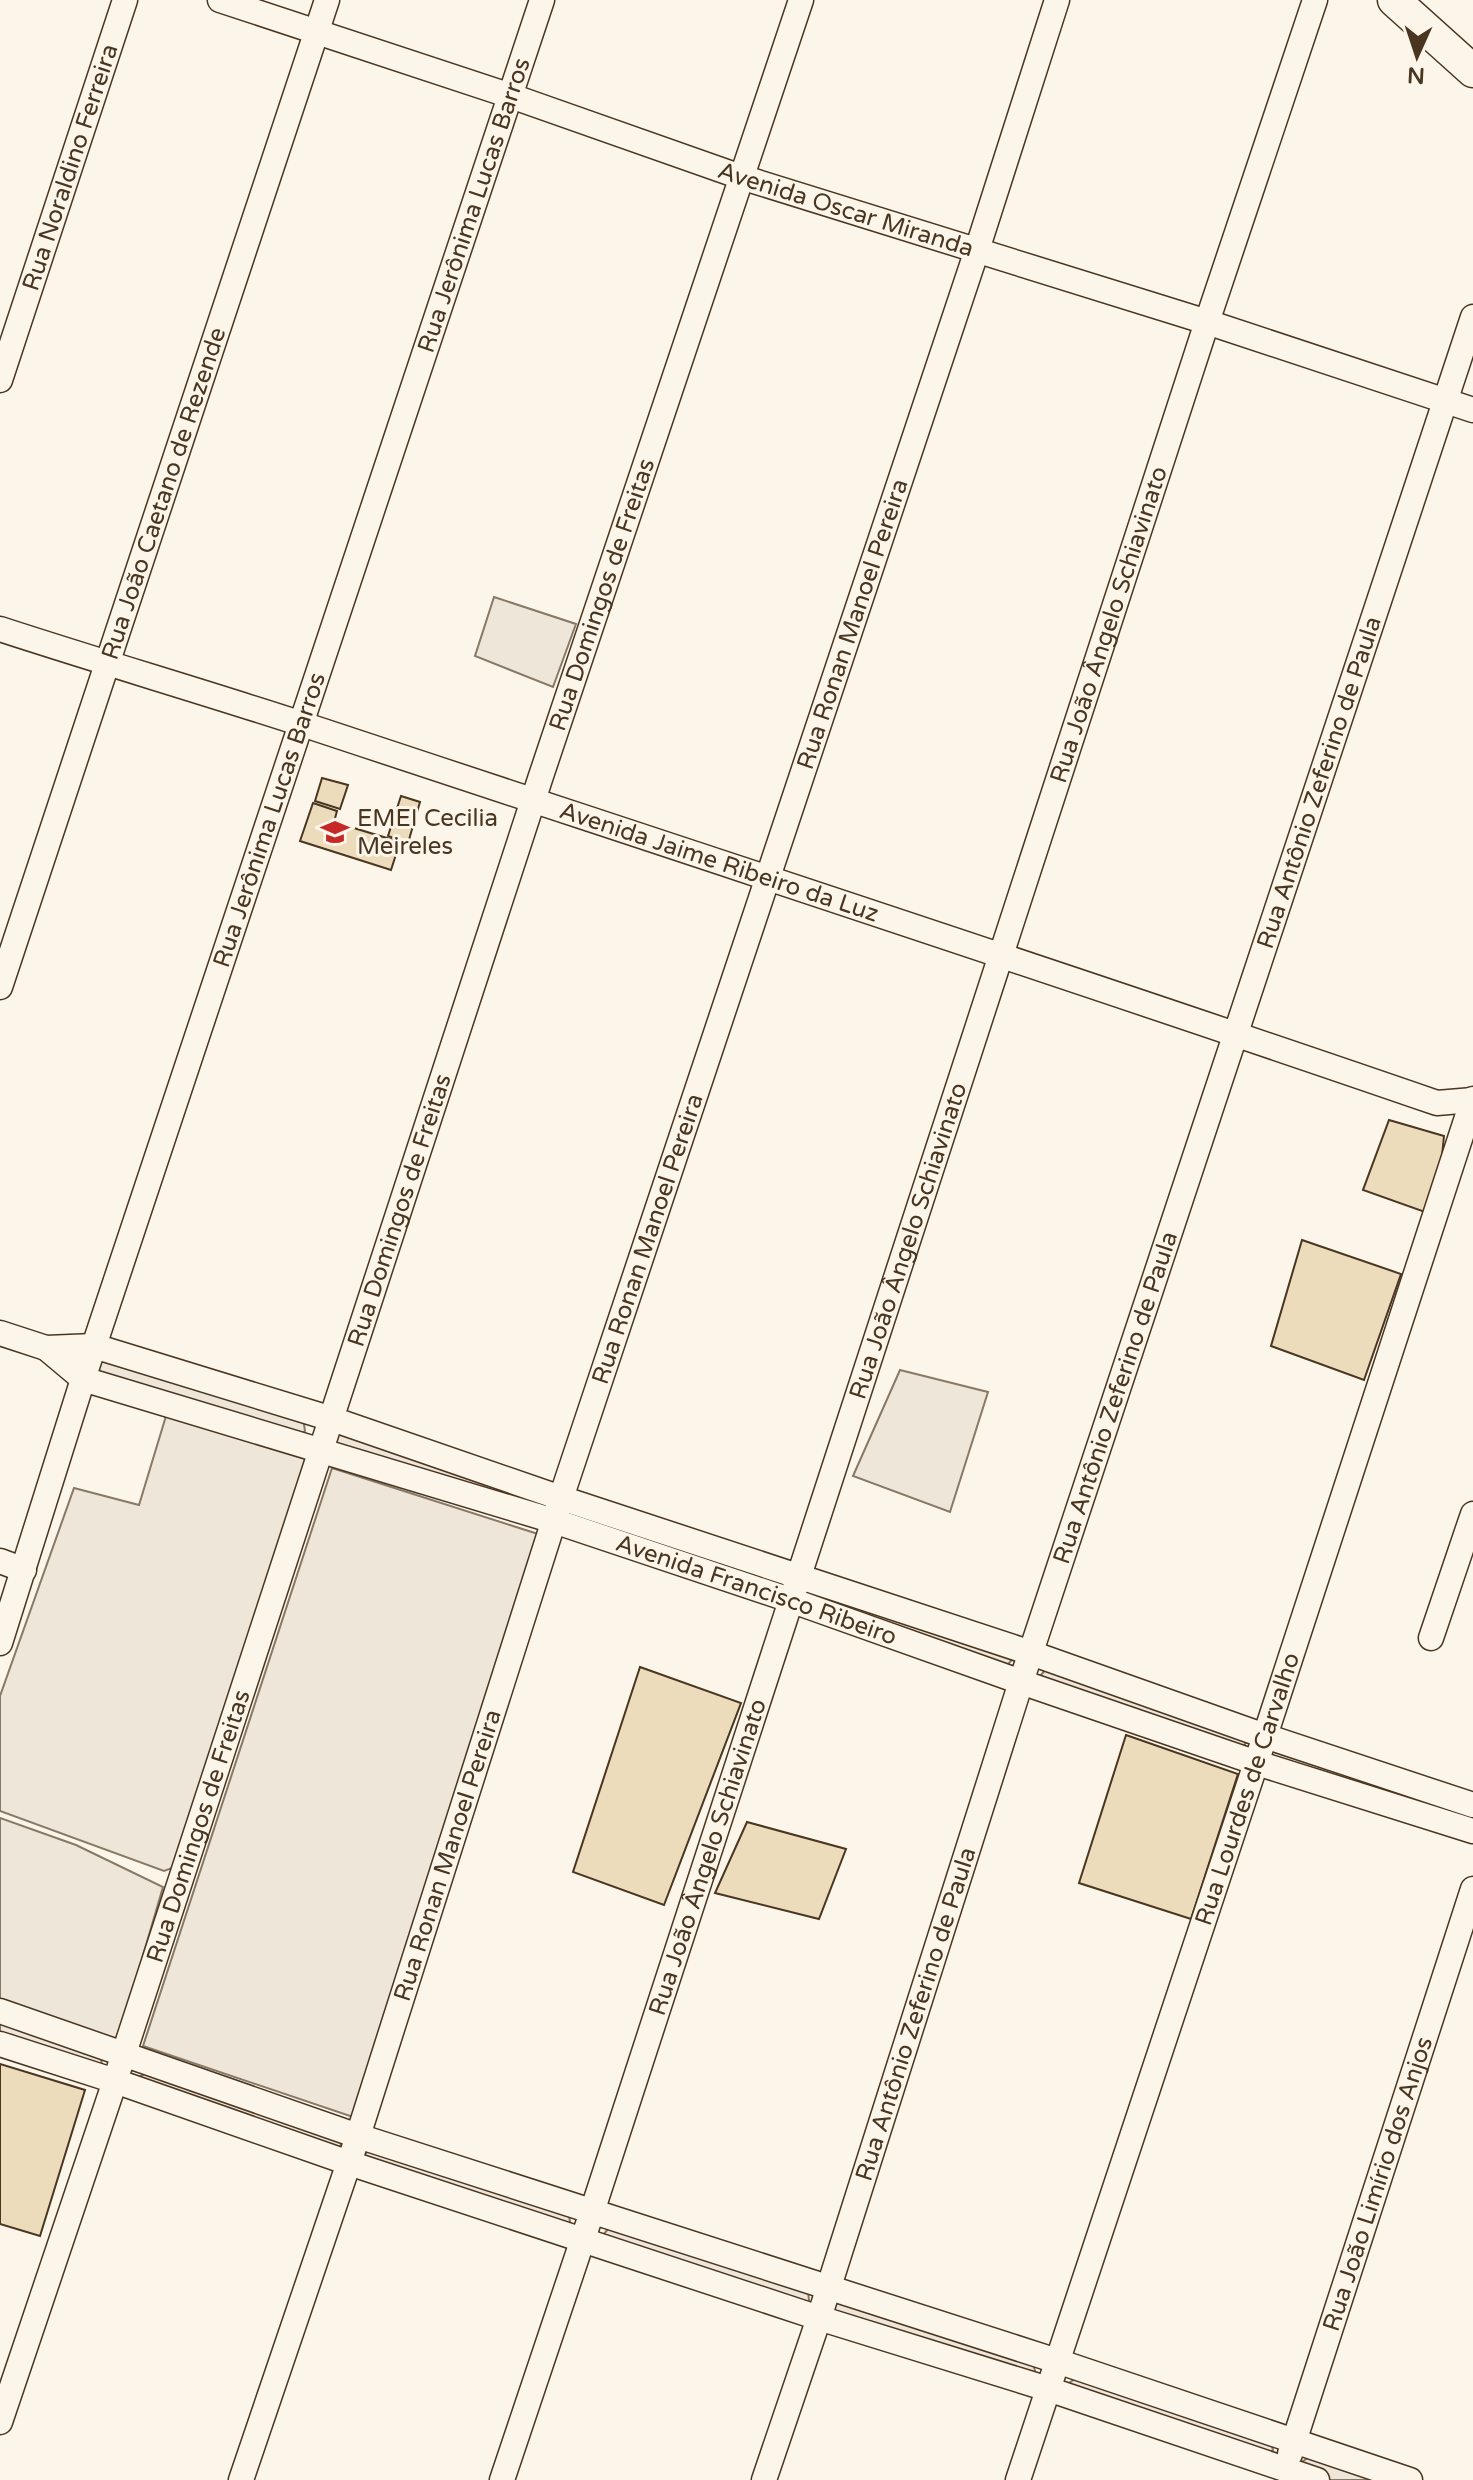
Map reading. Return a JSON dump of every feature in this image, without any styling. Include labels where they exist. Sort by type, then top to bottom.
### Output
[{"type":"main road","points":[[1394,0],[1473,71]]},
{"type":"street","name":"Rua Noraldino Ferreira","points":[[0,380],[125,0]]},
{"type":"street","name":"Avenida Oscar Miranda","points":[[220,0],[511,96],[741,177],[1207,322],[1473,410]]},
{"type":"street","name":"Rua João Caetano de Rezende","points":[[0,987],[327,0]]},
{"type":"street","name":"Rua Jerônima Lucas Barros","points":[[0,1643],[83,1379],[542,0]]},
{"type":"street","name":"Rua Domingos de Freitas","points":[[0,2422],[115,2081],[533,802],[801,0]]},
{"type":"street","name":"Rua Ronan Manoel Pereira","points":[[241,2480],[358,2136],[557,1510],[977,250],[1057,0]]},
{"type":"street","name":"Rua João Ângelo Schiavinato","points":[[502,2480],[793,1601],[1207,322],[1315,0]]},
{"type":"street","name":"Rua Antônio Zeferino de Paula","points":[[764,2480],[819,2318],[1021,1682],[1473,317]]},
{"type":"street","name":"Avenida Jaime Ribeiro da Luz","points":[[0,629],[301,724],[1234,1033],[1437,1103],[1468,1132]]},
{"type":"street","name":"Avenida Jaime Ribeiro da Luz","points":[[1437,1103],[1473,1099]]},
{"type":"street","name":"Rua Lourdes de Carvalho","points":[[1018,2480],[1468,1132],[1473,1099]]},
{"type":"street","name":"Avenida Francisco Ribeiro","points":[[0,1333],[46,1348],[94,1346],[332,1419],[793,1601],[1257,1763],[1473,1831]]},
{"type":"street","name":"Avenida Francisco Ribeiro","points":[[46,1348],[83,1379],[322,1450],[801,1576],[1473,1805]]},
{"type":"street","points":[[191,1411],[200,1378]]},
{"type":"street","points":[[1431,1638],[1473,1514]]},
{"type":"street","points":[[0,1561],[24,1570]]},
{"type":"street","name":"Rua João Limírio dos Anjos","points":[[1284,2475],[1473,1889]]},
{"type":"street","points":[[0,2011],[358,2136],[1057,2361],[1410,2480]]},
{"type":"street","points":[[0,2044],[819,2318],[1048,2389],[1284,2475],[1317,2480]]},
{"type":"shaded area","points":[[494,597],[576,624],[553,687],[475,656]]},
{"type":"shaded area","points":[[103,1360],[299,1419],[305,1431],[300,1436],[100,1372],[98,1366]]},
{"type":"shaded area","points":[[900,1370],[988,1392],[950,1512],[853,1476]]},
{"type":"shaded area","points":[[166,1416],[310,1459],[175,1867],[164,1871],[0,1811],[0,1696],[74,1488],[139,1505]]},
{"type":"shaded area","points":[[342,1433],[536,1498],[538,1504],[337,1451],[332,1439]]},
{"type":"shaded area","points":[[332,1468],[538,1534],[353,2117],[143,2046]]},
{"type":"shaded area","points":[[808,1592],[1009,1654],[1011,1661],[1006,1666],[804,1597]]},
{"type":"shaded area","points":[[1046,1669],[1247,1742],[1242,1747],[1043,1681],[1041,1675]]},
{"type":"shaded area","points":[[0,1818],[76,1845],[163,1887],[118,2041],[0,1999]]},
{"type":"shaded area","points":[[0,2023],[101,2058],[102,2065],[0,2043]]},
{"type":"shaded area","points":[[146,2073],[340,2138],[341,2146],[337,2150],[135,2079]]},
{"type":"shaded area","points":[[368,2151],[569,2215],[570,2222],[565,2227],[363,2156]]},
{"type":"shaded area","points":[[608,2229],[808,2292],[809,2300],[805,2305],[603,2235]]},
{"type":"shaded area","points":[[833,2300],[1033,2363],[1035,2371],[1030,2376],[834,2316]]},
{"type":"shaded area","points":[[1077,2378],[1271,2443],[1273,2450],[1268,2455],[1067,2384]]},
{"type":"shaded area","points":[[1311,2456],[1385,2480],[1323,2480],[1300,2463]]},
{"type":"building","name":"EMEI Cecilia Meireles","points":[[322,778],[348,785],[340,809],[315,801]]},
{"type":"building","name":"EMEI Cecilia Meireles","points":[[401,796],[420,802],[408,843],[388,836]]},
{"type":"building","name":"EMEI Cecilia Meireles","points":[[313,803],[337,811],[334,822],[400,842],[391,870],[300,841]]},
{"type":"building","points":[[1389,1120],[1444,1136],[1436,1216],[1363,1190]]},
{"type":"building","points":[[1302,1240],[1401,1274],[1364,1380],[1271,1346]]},
{"type":"building","points":[[640,1667],[741,1703],[664,1905],[573,1872]]},
{"type":"building","points":[[1126,1735],[1238,1774],[1191,1919],[1079,1883]]},
{"type":"building","points":[[747,1822],[846,1849],[819,1919],[715,1893]]},
{"type":"building","points":[[0,2064],[85,2090],[40,2236],[0,2224]]},
{"type":"place","name":"EMEI Cecilia Meireles","points":[[335,832]]}]
